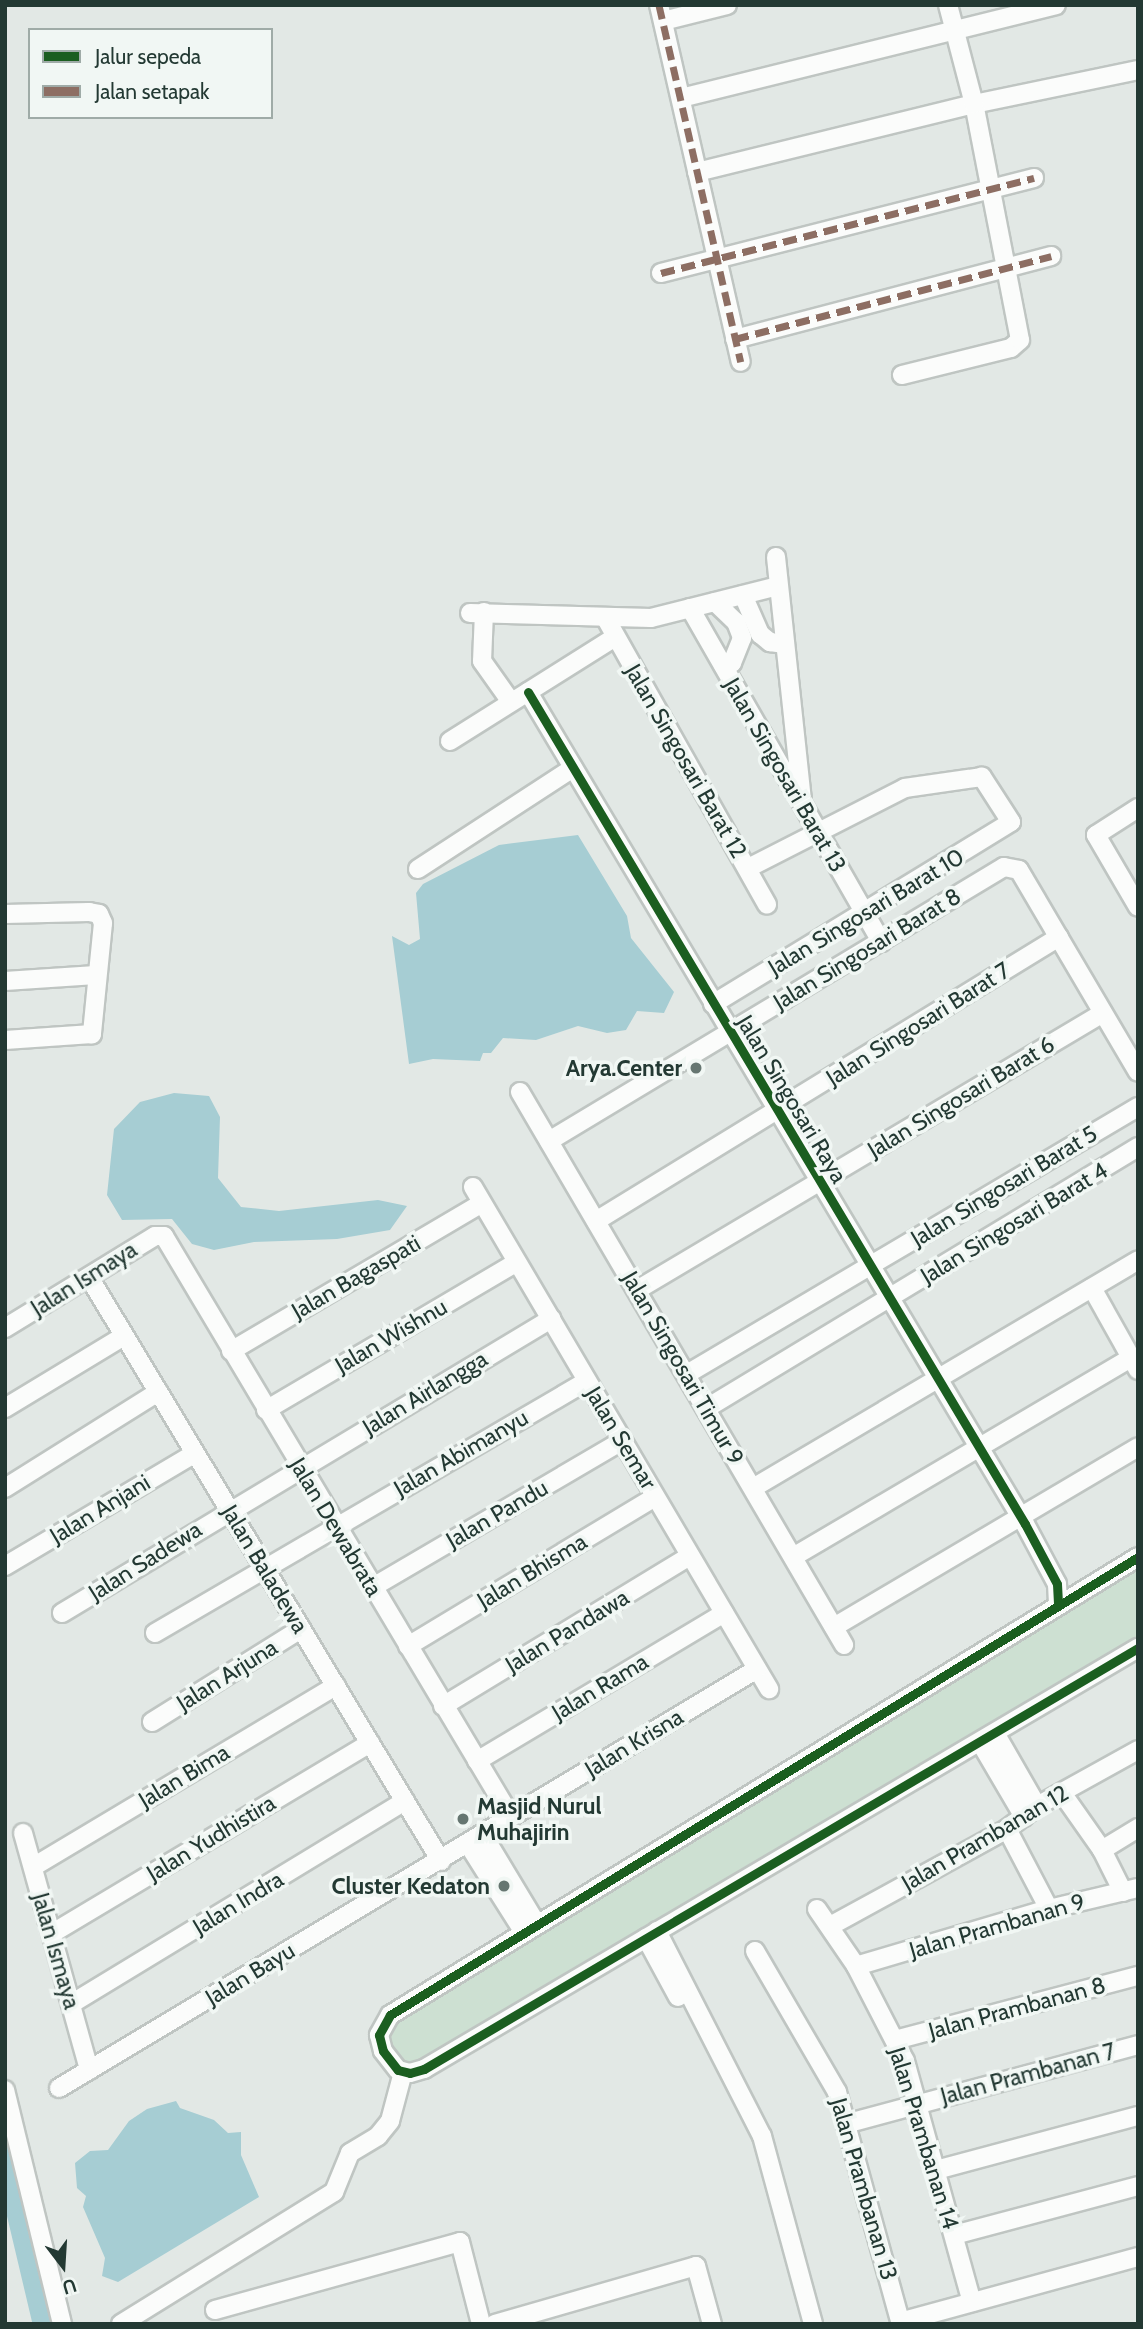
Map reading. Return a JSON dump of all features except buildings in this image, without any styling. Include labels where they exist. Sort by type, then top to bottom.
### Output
[{"type":"street","points":[[727,5],[661,13],[715,259],[741,362]]},
{"type":"street","points":[[902,375],[1018,344],[1020,334],[974,104],[948,5]]},
{"type":"street","points":[[681,98],[955,33],[1056,5]]},
{"type":"street","points":[[697,172],[974,104],[1138,70]]},
{"type":"street","points":[[661,273],[1034,178]]},
{"type":"street","points":[[735,339],[1051,256]]},
{"type":"street","points":[[776,557],[803,806]]},
{"type":"street","points":[[511,702],[482,661],[477,613],[650,618],[778,586]]},
{"type":"street","points":[[743,595],[760,634],[771,642],[785,644]]},
{"type":"street","points":[[715,602],[736,622],[742,638],[732,663],[723,666]]},
{"type":"street","name":"Jalan Singosari Barat 13","points":[[690,608],[881,942]]},
{"type":"street","name":"Jalan Singosari Barat 12","points":[[606,617],[767,904]]},
{"type":"street","points":[[450,741],[615,637]]},
{"type":"street","name":"Jalan Singosari Raya","points":[[528,692],[1060,1582]]},
{"type":"street","points":[[765,740],[779,728],[794,729]]},
{"type":"street","points":[[418,869],[573,768]]},
{"type":"street","name":"Jalan Singosari Barat 10","points":[[713,1004],[1006,827],[1010,815],[988,780],[971,777],[894,791],[818,832]]},
{"type":"street","points":[[1135,895],[1096,835],[1138,808]]},
{"type":"street","points":[[748,868],[818,832]]},
{"type":"street","name":"Jalan Singosari Barat 8","points":[[549,1141],[1004,867],[1019,870],[1059,937]]},
{"type":"street","points":[[5,914],[99,914],[103,923],[90,1036],[5,1040]]},
{"type":"street","points":[[1059,937],[1138,1072]]},
{"type":"street","name":"Jalan Singosari Barat 7","points":[[596,1221],[1059,937]]},
{"type":"street","points":[[5,981],[96,975]]},
{"type":"street","name":"Jalan Singosari Barat 6","points":[[637,1290],[1103,1013]]},
{"type":"street","name":"Jalan Singosari Timur 9","points":[[520,1092],[844,1645]]},
{"type":"street","name":"Jalan Singosari Barat 5","points":[[687,1374],[1138,1107]]},
{"type":"street","name":"Jalan Singosari Barat 4","points":[[707,1408],[1138,1147]]},
{"type":"street","name":"Jalan Semar","points":[[477,1195],[769,1689]]},
{"type":"street","name":"Jalan Bagaspati","points":[[231,1351],[477,1195]]},
{"type":"street","name":"Jalan Ismaya","points":[[5,1328],[155,1236],[164,1236]]},
{"type":"street","name":"Jalan Dewabrata","points":[[164,1236],[510,1817]]},
{"type":"street","points":[[753,1488],[938,1381],[1138,1260]]},
{"type":"street","name":"Jalan Wishnu","points":[[266,1410],[517,1262]]},
{"type":"street","name":"Jalan Baladewa","points":[[89,1278],[441,1861]]},
{"type":"street","points":[[793,1557],[978,1448],[1134,1364],[1092,1288]]},
{"type":"street","name":"Jalan Airlangga","points":[[229,1509],[551,1319]]},
{"type":"street","points":[[5,1408],[124,1336]]},
{"type":"street","name":"Jalan Abimanyu","points":[[155,1633],[335,1525],[587,1381]]},
{"type":"street","points":[[5,1488],[158,1392]]},
{"type":"street","name":"Jalan Pandu","points":[[373,1587],[622,1441]]},
{"type":"street","points":[[834,1627],[1023,1520],[1138,1447]]},
{"type":"street","name":"Jalan Anjani","points":[[5,1566],[195,1453]]},
{"type":"street","name":"Jalan Bhisma","points":[[408,1646],[655,1497]]},
{"type":"street","name":"Jalan Sadewa","points":[[62,1613],[229,1509]]},
{"type":"street","name":"Jalan Pandawa","points":[[443,1706],[690,1556]]},
{"type":"street","points":[[403,2072],[383,2051],[379,2035],[386,2019],[529,1927],[1138,1558]]},
{"type":"street","points":[[1058,1605],[1060,1582],[1080,1592]]},
{"type":"street","name":"Jalan Rama","points":[[477,1761],[724,1613]]},
{"type":"street","name":"Jalan Arjuna","points":[[152,1722],[301,1629]]},
{"type":"street","points":[[403,2072],[424,2069],[1138,1648]]},
{"type":"street","name":"Jalan Krisna","points":[[483,1835],[757,1669]]},
{"type":"street","name":"Jalan Bima","points":[[33,1867],[336,1686]]},
{"type":"street","points":[[987,1737],[1030,1811]]},
{"type":"street","name":"Jalan Yudhistira","points":[[51,1934],[370,1743]]},
{"type":"street","name":"Jalan Prambanan 12","points":[[832,1925],[1007,1829],[1030,1811],[1138,1751]]},
{"type":"street","points":[[1062,1793],[1131,1890]]},
{"type":"street","name":"Jalan Indra","points":[[71,2004],[405,1801]]},
{"type":"street","points":[[1102,1850],[1138,1828]]},
{"type":"street","points":[[1007,1829],[1049,1909]]},
{"type":"street","name":"Jalan Ismaya","points":[[23,1833],[89,2070]]},
{"type":"street","points":[[483,1835],[529,1927]]},
{"type":"street","name":"Jalan Bayu","points":[[59,2088],[483,1835]]},
{"type":"street","points":[[468,1844],[529,1927]]},
{"type":"street","name":"Jalan Prambanan 9","points":[[856,1966],[1049,1909],[1131,1890]]},
{"type":"street","name":"Jalan Prambanan 14","points":[[817,1909],[832,1925],[895,2040],[918,2103],[972,2302]]},
{"type":"street","points":[[651,1935],[761,2155],[805,2324]]},
{"type":"street","points":[[651,1935],[762,2136],[813,2324]]},
{"type":"street","name":"Jalan Prambanan 13","points":[[755,1951],[830,2075],[849,2123],[900,2323]]},
{"type":"street","name":"Jalan Prambanan 8","points":[[895,2040],[1138,1976]]},
{"type":"street","name":"Jalan Prambanan 7","points":[[849,2123],[1138,2045]]},
{"type":"street","points":[[121,2324],[334,2192],[349,2153],[378,2136],[390,2121],[403,2072]]},
{"type":"street","points":[[5,2090],[62,2324]]},
{"type":"street","points":[[936,2170],[1138,2116]]},
{"type":"street","points":[[954,2235],[1138,2186]]},
{"type":"street","points":[[216,2311],[460,2242],[481,2324]]},
{"type":"street","points":[[900,2323],[1138,2258]]},
{"type":"street","points":[[495,2324],[696,2266],[712,2324]]},
{"type":"green space","points":[[1138,1557],[1138,1648],[424,2069],[398,2070],[382,2026],[1058,1605],[1063,1581],[1080,1592]]},
{"type":"green space","points":[[5,2090],[62,2324],[49,2324],[34,2264],[5,2141]]},
{"type":"water","points":[[578,835],[627,916],[631,938],[674,992],[664,1013],[637,1011],[626,1030],[607,1033],[578,1026],[536,1040],[503,1038],[491,1053],[483,1053],[480,1061],[433,1059],[409,1064],[392,936],[409,945],[420,939],[416,893],[423,884],[499,845]]},
{"type":"water","points":[[174,1093],[209,1096],[220,1117],[218,1178],[241,1207],[279,1211],[378,1200],[407,1206],[390,1230],[337,1239],[254,1242],[214,1250],[192,1244],[172,1219],[122,1220],[107,1195],[114,1129],[140,1102]]},
{"type":"water","points":[[176,2101],[180,2108],[214,2120],[228,2133],[241,2132],[241,2155],[259,2197],[118,2282],[102,2276],[105,2258],[83,2207],[86,2196],[77,2188],[75,2163],[90,2151],[108,2150],[129,2121],[147,2109]]},
{"type":"waterway","points":[[5,2138],[49,2324]]},
{"type":"marked path","points":[[659,5],[741,362]]},
{"type":"marked path","points":[[661,273],[1034,178]]},
{"type":"marked path","points":[[735,339],[1051,256]]},
{"type":"cycle path","points":[[528,692],[1025,1524],[1057,1584],[1058,1605]]},
{"type":"cycle path","points":[[1138,1557],[390,2015],[379,2035],[383,2051],[398,2070],[410,2073],[424,2069],[1138,1648]]},
{"type":"place","name":"Arya.Center","points":[[696,1068]]},
{"type":"place","name":"Masjid Nurul Muhajirin","points":[[463,1819]]},
{"type":"place","name":"Cluster Kedaton","points":[[504,1886]]}]
